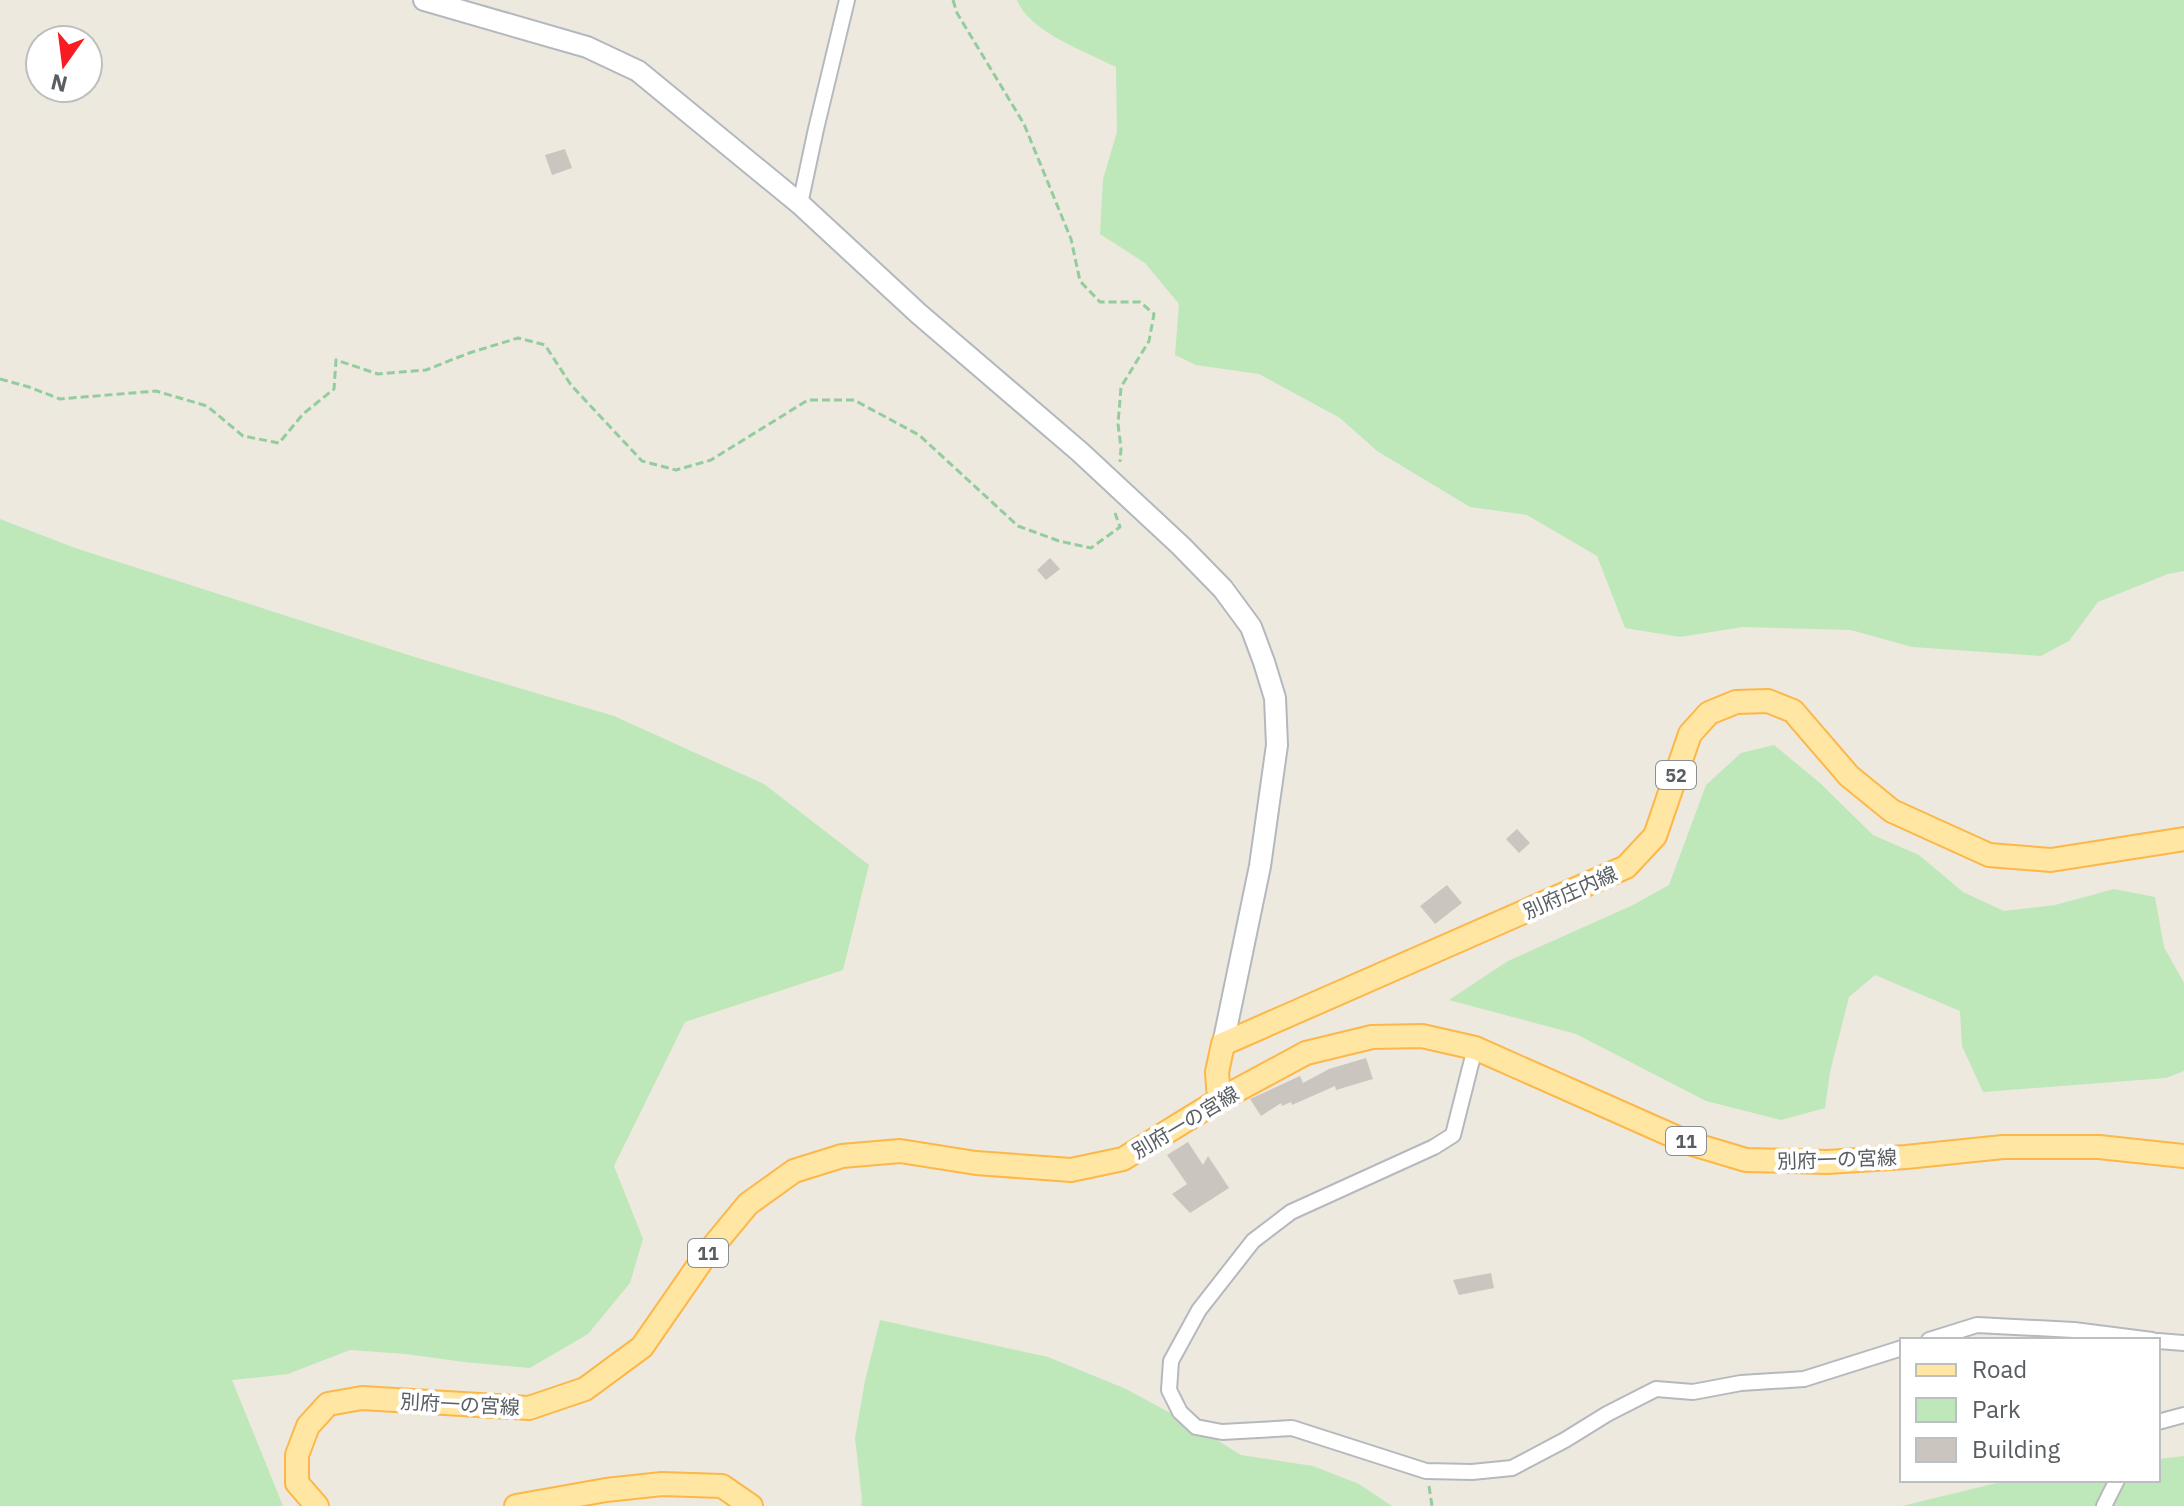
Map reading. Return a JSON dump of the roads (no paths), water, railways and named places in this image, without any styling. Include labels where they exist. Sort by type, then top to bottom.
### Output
[{"type":"main road","name":"別府庄内線","points":[[1223,1044],[1626,867],[1655,836],[1690,734],[1709,713],[1736,702],[1768,701],[1793,711],[1849,776],[1892,811],[1989,855],[2051,860],[2184,839]]},
{"type":"main road","name":"別府一の宮線","points":[[317,1506],[297,1483],[297,1455],[308,1426],[328,1404],[362,1398],[529,1408],[585,1389],[642,1347],[705,1256],[748,1204],[794,1171],[842,1156],[900,1151],[976,1163],[1071,1170],[1123,1159],[1219,1100],[1306,1053],[1372,1037],[1422,1036],[1475,1048],[1689,1143],[1746,1160],[1827,1162],[2019,1147],[2099,1147],[2184,1156]]},
{"type":"main road","points":[[1219,1100],[1217,1072],[1223,1044]]},
{"type":"main road","points":[[516,1506],[606,1490],[662,1484],[722,1486],[751,1506]]},
{"type":"street","points":[[424,0],[587,47],[638,71],[800,204],[919,314],[1118,487],[1223,589],[1251,627],[1264,662],[1275,698],[1277,745],[1260,866],[1223,1044]]},
{"type":"street","points":[[800,204],[847,0]]},
{"type":"street","points":[[1475,1048],[1453,1135],[1434,1147],[1291,1212],[1253,1241],[1214,1289],[1171,1361],[1169,1390],[1180,1412],[1196,1427],[1222,1432],[1292,1428],[1426,1471],[1472,1472],[1512,1468],[1656,1389],[1693,1392],[1741,1383],[1804,1379],[1900,1349]]},
{"type":"street","points":[[1935,1338],[1977,1325],[2074,1330],[2136,1338]]},
{"type":"street","points":[[2160,1341],[2184,1343]]},
{"type":"street","points":[[2160,1421],[2184,1415]]},
{"type":"street","points":[[2104,1506],[2116,1482]]}]
